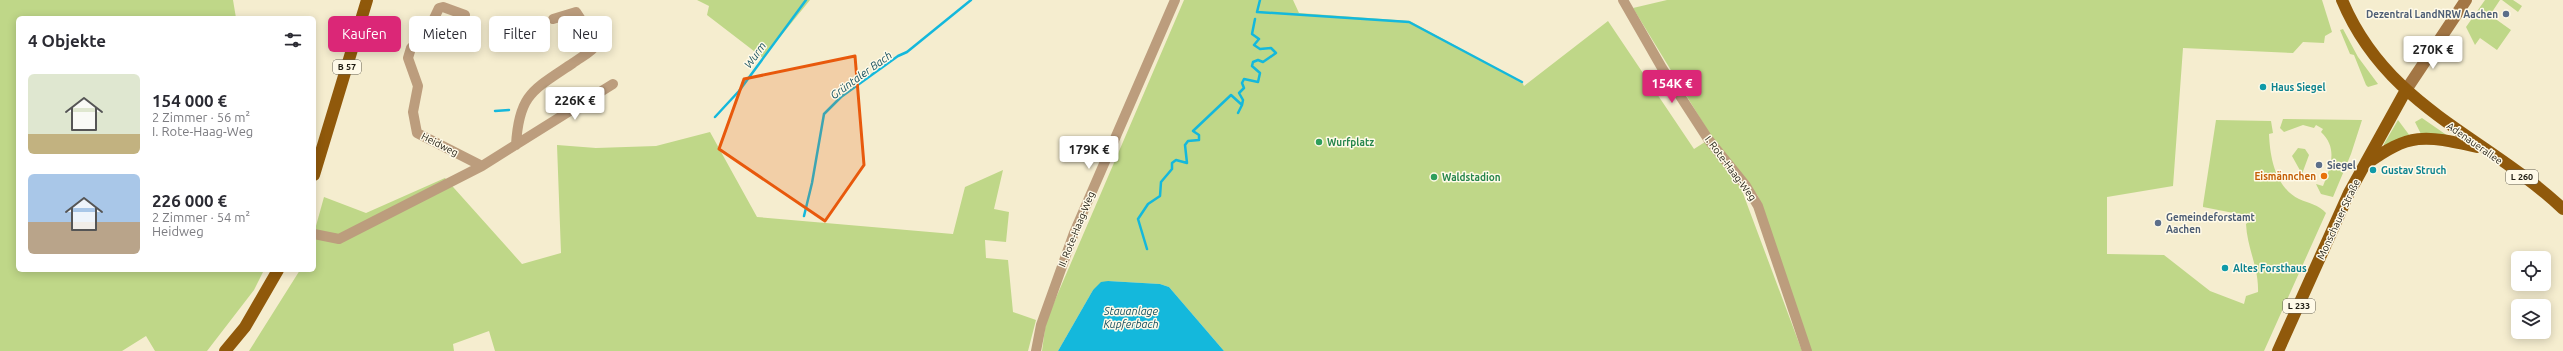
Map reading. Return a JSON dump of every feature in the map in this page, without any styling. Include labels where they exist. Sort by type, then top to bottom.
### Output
[{"type":"main road","name":"B 57","points":[[316,168],[367,0]]},
{"type":"main road","name":"L 260","points":[[2342,0],[2356,32],[2369,52],[2406,90]]},
{"type":"main road","name":"L 233","points":[[2406,90],[2466,0]]},
{"type":"main road","name":"Adenauerallee","points":[[2406,90],[2428,110],[2531,183],[2562,208]]},
{"type":"main road","name":"Monschauer Straße","points":[[2278,351],[2362,167],[2406,90]]},
{"type":"main road","points":[[2362,167],[2395,145],[2419,138],[2446,140],[2482,148]]},
{"type":"main road","points":[[225,351],[245,327],[277,272]]},
{"type":"street","name":"II. Rote-Haag-Weg","points":[[1036,351],[1041,325],[1074,233],[1175,0]]},
{"type":"street","name":"I. Rote-Haag-Weg","points":[[1623,0],[1662,68],[1711,143],[1746,186],[1758,206],[1807,351]]},
{"type":"street","name":"Heidweg","points":[[435,16],[438,8],[443,7],[465,16]]},
{"type":"street","points":[[516,145],[521,107],[530,93],[597,44],[594,36],[576,12],[553,19]]},
{"type":"street","name":"Heidweg","points":[[409,52],[408,58],[418,86],[413,112],[417,133],[482,166]]},
{"type":"street","points":[[316,234],[340,239],[482,166],[613,84]]},
{"type":"highlighted area","points":[[855,56],[864,165],[825,221],[719,149],[744,79]]},
{"type":"green space","points":[[0,0],[233,0],[236,16],[16,16],[16,272],[263,272],[254,290],[207,351],[155,351],[146,336],[122,351],[0,351]]},
{"type":"green space","points":[[697,0],[810,0],[763,58],[707,15],[709,6]]},
{"type":"green space","points":[[1184,0],[1293,0],[1299,13],[1410,21],[1522,82],[1524,86],[1608,21],[1694,149],[1705,142],[1741,188],[1802,351],[1224,351],[1169,287],[1160,284],[1108,281],[1093,290],[1058,351],[1042,351],[1046,321]]},
{"type":"green space","points":[[1667,0],[2322,0],[2332,32],[2325,36],[2324,43],[2303,42],[2293,53],[2183,48],[2173,186],[2107,197],[2107,254],[2164,255],[2210,291],[2244,304],[2246,296],[2258,292],[2257,275],[2248,241],[2246,224],[2254,217],[2203,207],[2216,120],[2271,121],[2273,133],[2269,134],[2271,152],[2275,171],[2279,179],[2291,194],[2317,206],[2326,213],[2264,351],[1810,351],[1758,196],[1711,136],[1633,8]]},
{"type":"green space","points":[[2485,0],[2500,0],[2490,15],[2511,30],[2497,50],[2480,38],[2475,45],[2466,27]]},
{"type":"green space","points":[[2502,0],[2513,0],[2522,6],[2518,12]]},
{"type":"green space","points":[[2343,29],[2358,57],[2378,84],[2368,87],[2366,85],[2354,55],[2350,54],[2340,30]]},
{"type":"green space","points":[[2422,118],[2448,136],[2421,134],[2415,122]]},
{"type":"green space","points":[[2283,119],[2362,120],[2351,154],[2333,197],[2321,194],[2316,184],[2323,186],[2331,158],[2330,144],[2321,132],[2323,129],[2316,125],[2314,128],[2303,125],[2284,132],[2280,128]]},
{"type":"green space","points":[[2398,120],[2410,136],[2384,146],[2384,144]]},
{"type":"green space","points":[[710,132],[757,217],[953,234],[965,187],[1003,170],[994,209],[1009,212],[1006,242],[985,240],[986,258],[1008,260],[1013,312],[1036,320],[1028,351],[495,351],[489,331],[453,344],[454,351],[249,351],[299,272],[316,272],[316,226],[324,197],[366,213],[445,178],[522,264],[561,253],[557,145],[596,148],[656,146]]},
{"type":"green space","points":[[2298,148],[2305,149],[2309,155],[2302,174],[2292,156]]},
{"type":"water","name":"Stauanlage Kupferbach","points":[[1108,281],[1160,284],[1169,287],[1224,351],[1058,351],[1093,290],[1101,282]]},
{"type":"waterway","name":"Wurm","points":[[715,117],[739,91],[806,0]]},
{"type":"waterway","name":"Grüntaler Bach","points":[[804,216],[812,183],[824,114],[841,97],[898,56],[907,52],[971,0]]},
{"type":"waterway","points":[[1260,0],[1257,12],[1409,22],[1522,82]]},
{"type":"waterway","points":[[1147,249],[1138,219],[1148,204],[1160,196],[1161,182],[1172,169],[1172,163],[1176,160],[1187,163],[1185,145],[1188,141],[1199,140],[1199,135],[1193,131],[1231,95],[1242,105],[1243,100],[1239,93],[1244,88],[1242,83],[1244,79],[1258,82],[1260,73],[1252,66],[1253,62],[1258,60],[1263,62],[1276,53],[1271,48],[1260,49],[1254,45],[1259,39],[1252,34],[1255,19]]},
{"type":"waterway","points":[[1238,113],[1242,105]]},
{"type":"waterway","name":"Wurm","points":[[495,111],[509,110]]},
{"type":"place","name":"Dezentral LandNRW Aachen","points":[[2506,14]]},
{"type":"place","name":"Haus Siegel","points":[[2263,87]]},
{"type":"place","name":"Wurfplatz","points":[[1319,142]]},
{"type":"place","name":"Siegel","points":[[2319,165]]},
{"type":"place","name":"Gustav Struch","points":[[2373,170]]},
{"type":"place","name":"Eismännchen","points":[[2324,176]]},
{"type":"place","name":"Waldstadion","points":[[1434,177]]},
{"type":"place","name":"Gemeindeforstamt Aachen","points":[[2158,223]]},
{"type":"place","name":"Altes Forsthaus","points":[[2225,268]]}]
